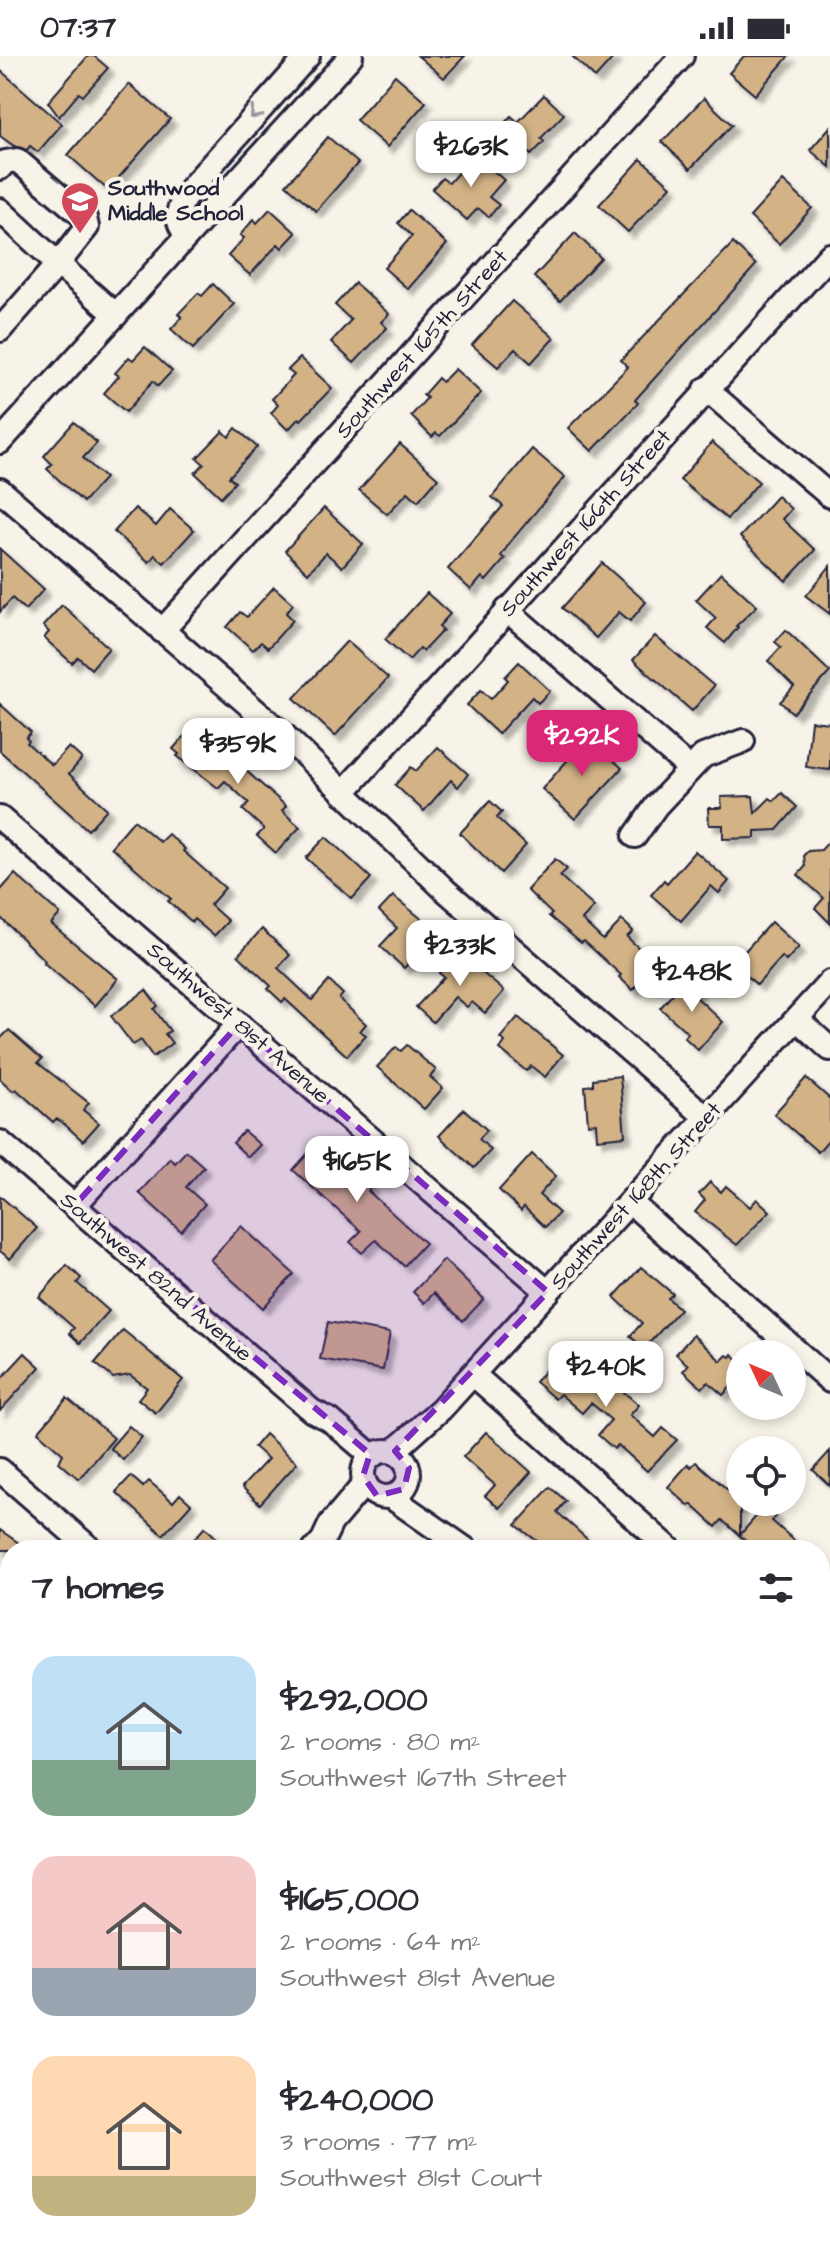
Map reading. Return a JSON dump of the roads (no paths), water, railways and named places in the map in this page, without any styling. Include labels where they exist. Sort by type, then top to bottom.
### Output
[{"type":"street","points":[[187,236],[179,226],[177,216],[189,190],[308,56]]},
{"type":"street","points":[[0,442],[351,56]]},
{"type":"street","name":"Southwest 165th Street","points":[[162,631],[682,56]]},
{"type":"street","points":[[0,168],[5,162],[17,160],[85,218],[87,227],[0,330]]},
{"type":"street","points":[[0,210],[116,315]]},
{"type":"street","name":"Southwest 166th Street","points":[[343,793],[830,255]]},
{"type":"street","points":[[706,389],[830,496]]},
{"type":"street","points":[[0,490],[286,737],[445,890],[707,1118]]},
{"type":"street","points":[[507,610],[690,769]]},
{"type":"street","points":[[635,836],[656,806],[703,756],[743,741]]},
{"type":"street","name":"Southwest 81st Avenue","points":[[0,818],[548,1292]]},
{"type":"street","name":"Southwest 168th Street","points":[[322,1540],[331,1523],[385,1474],[830,982]]},
{"type":"street","points":[[797,1019],[830,1049]]},
{"type":"street","points":[[74,1206],[239,1024]]},
{"type":"street","name":"Southwest 82nd Avenue","points":[[0,1142],[312,1411],[330,1420],[457,1540]]},
{"type":"street","points":[[630,1202],[830,1381]]},
{"type":"street","points":[[473,1374],[660,1540]]},
{"type":"street","points":[[0,1470],[80,1540]]},
{"type":"place","name":"Southwood Middle School","points":[[80,235]]}]
